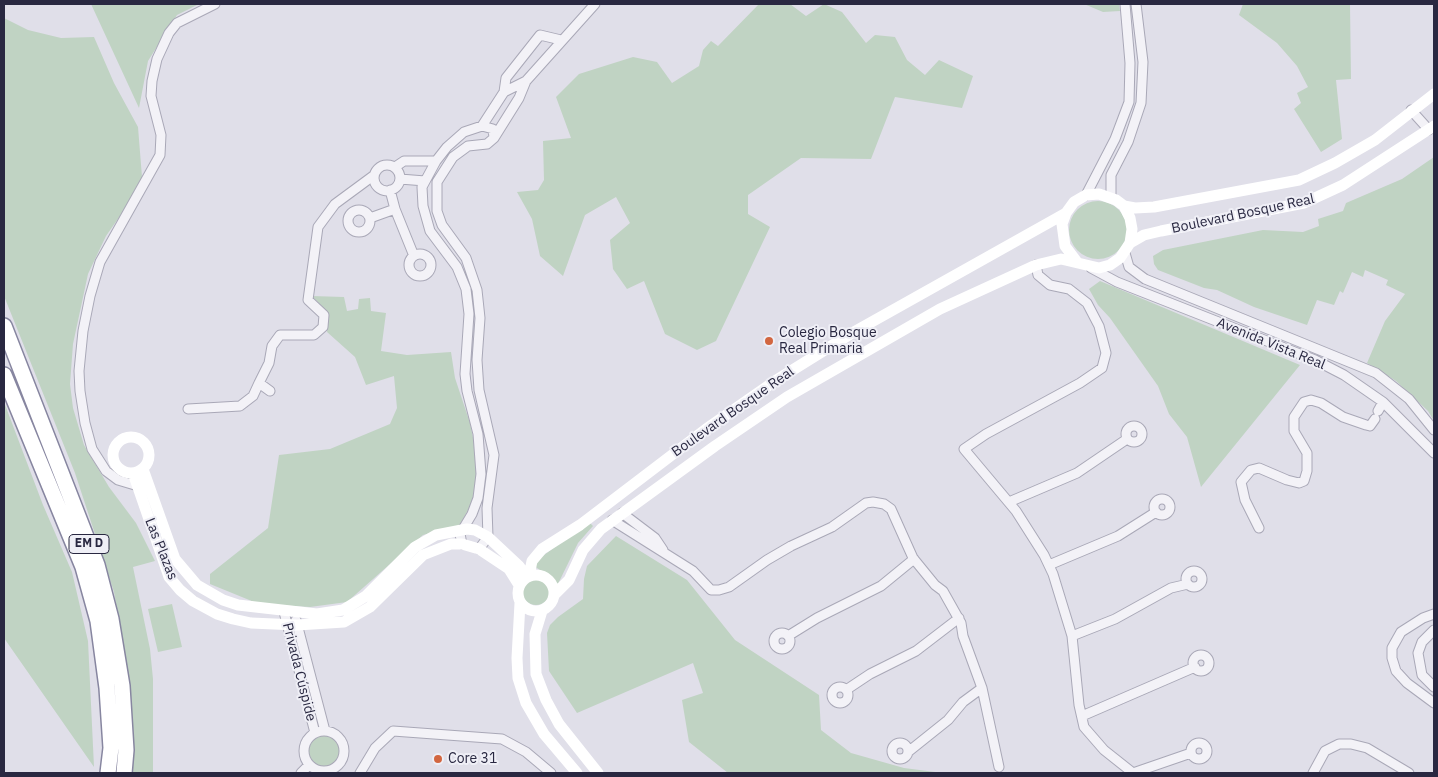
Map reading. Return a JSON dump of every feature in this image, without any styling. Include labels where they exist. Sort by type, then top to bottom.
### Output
[{"type":"highway","name":"EM D","points":[[4,326],[97,565],[111,619],[122,686],[126,750],[124,773]]},
{"type":"highway","name":"EM D","points":[[4,375],[83,567],[98,621],[107,688],[111,748],[108,773]]},
{"type":"street","points":[[138,486],[118,480],[106,471],[92,449],[85,423],[80,391],[79,371],[83,331],[90,296],[100,262],[150,177],[160,155],[161,135],[152,103],[151,88],[160,52],[169,33],[177,23],[215,4]]},
{"type":"street","points":[[478,549],[488,536],[487,508],[494,456],[479,390],[477,360],[480,318],[477,290],[466,258],[448,236],[439,218],[437,211],[437,182],[453,157],[468,146],[487,144],[494,138],[519,98],[526,81],[595,4]]},
{"type":"street","points":[[1086,196],[1115,139],[1129,102],[1130,63],[1124,4]]},
{"type":"street","points":[[1111,197],[1111,175],[1128,142],[1141,103],[1143,62],[1136,4]]},
{"type":"street","points":[[482,126],[504,92],[506,78],[540,36],[562,40]]},
{"type":"street","points":[[504,92],[526,81]]},
{"type":"street","points":[[504,92],[519,98]]},
{"type":"street","name":"Boulevard Bosque Real","points":[[1124,206],[1135,208],[1154,207],[1299,180],[1335,163],[1375,140],[1411,110],[1434,94]]},
{"type":"street","name":"Boulevard Bosque Real","points":[[1128,248],[1144,236],[1161,231],[1304,203],[1325,195],[1386,159],[1432,128],[1411,110]]},
{"type":"street","points":[[494,138],[493,129],[482,126],[464,132],[447,147],[436,161],[422,187],[423,206],[430,231],[457,267],[466,289],[469,314],[465,374],[467,391],[479,441],[481,483],[472,514],[462,530],[460,538],[462,544],[478,549],[525,580]]},
{"type":"street","points":[[188,409],[240,406],[253,396],[269,363],[272,346],[280,335],[314,335],[323,327],[324,315],[308,300],[318,227],[335,204],[353,188],[373,176],[377,168],[384,164],[395,167],[404,161],[436,161]]},
{"type":"street","points":[[353,188],[390,190],[397,186],[400,179],[395,167]]},
{"type":"street","points":[[373,176],[378,188]]},
{"type":"street","points":[[400,179],[425,181]]},
{"type":"street","points":[[390,190],[395,210],[414,256]]},
{"type":"street","points":[[1098,194],[1111,197],[1124,206],[1130,218],[1132,229],[1128,248],[1110,265],[1099,268],[1082,264],[1065,246],[1062,224],[1066,213],[1074,202],[1086,196],[1098,194]]},
{"type":"street","points":[[370,218],[395,210]]},
{"type":"street","name":"Boulevard Bosque Real","points":[[525,580],[532,561],[542,548],[580,524],[736,408],[852,333],[1066,213]]},
{"type":"street","name":"Avenida Vista Real","points":[[1128,248],[1129,267],[1145,279],[1376,373],[1392,384],[1409,400],[1434,430]]},
{"type":"street","name":"Boulevard Bosque Real","points":[[554,596],[569,580],[590,540],[617,516],[747,423],[940,309],[1048,260],[1061,259],[1082,264]]},
{"type":"street","name":"Avenida Vista Real","points":[[1082,264],[1126,286],[1315,360],[1344,375],[1383,402],[1434,454]]},
{"type":"street","points":[[1036,265],[1038,275],[1050,285],[1069,289],[1087,302],[1099,326],[1106,352],[1102,368],[1088,378],[986,434],[964,449],[1009,502],[1049,565],[1072,636],[1084,727],[1104,750],[1133,773],[1191,753]]},
{"type":"street","points":[[259,383],[270,392]]},
{"type":"street","points":[[1259,528],[1245,500],[1241,482],[1251,470],[1259,468],[1286,480],[1299,483],[1304,481],[1307,471],[1307,453],[1294,431],[1294,418],[1304,402],[1311,400],[1343,417],[1366,426],[1376,418],[1383,402]]},
{"type":"street","points":[[736,408],[747,423]]},
{"type":"street","points":[[1009,502],[1077,473],[1127,439]]},
{"type":"street","name":"Las Plazas","points":[[462,530],[436,535],[415,547],[366,596],[343,610],[317,614],[238,605],[223,600],[197,585],[175,559],[138,471],[138,486],[169,577],[193,601],[217,614],[251,623],[330,624],[356,617],[370,607],[423,555],[441,546],[462,544]]},
{"type":"street","points":[[617,516],[653,547],[663,550],[693,571],[710,590],[719,590],[728,587],[767,560],[832,526],[866,503],[884,504],[891,509],[914,559],[935,585],[943,591],[959,618],[963,636],[982,688],[999,768]]},
{"type":"street","points":[[1049,565],[1118,536],[1156,512]]},
{"type":"street","points":[[462,530],[475,530],[488,536],[501,551],[520,566],[525,580]]},
{"type":"street","points":[[788,636],[817,618],[881,586],[914,559]]},
{"type":"street","points":[[520,603],[532,612],[542,611],[550,605],[554,596],[549,581],[540,576],[525,580],[517,594],[520,603],[517,658],[518,678],[526,703],[544,734],[577,773]]},
{"type":"street","points":[[1072,636],[1115,619],[1171,588],[1188,584]]},
{"type":"street","points":[[542,611],[535,639],[536,674],[546,700],[559,724],[598,773]]},
{"type":"street","name":"Privada Cúspide","points":[[289,612],[315,733]]},
{"type":"street","points":[[1434,614],[1423,618],[1401,632],[1392,648],[1392,658],[1396,671],[1406,683],[1434,703]]},
{"type":"street","points":[[846,690],[870,674],[916,651],[959,618]]},
{"type":"street","name":"Privada Cúspide","points":[[292,625],[325,731]]},
{"type":"street","points":[[1434,630],[1422,642],[1418,653],[1422,675],[1434,687]]},
{"type":"street","points":[[1082,716],[1195,667]]},
{"type":"street","points":[[908,752],[948,720],[963,702],[982,688]]},
{"type":"street","points":[[325,731],[338,736],[344,748],[341,770],[320,771],[309,765],[304,754],[306,742],[315,733],[325,731]]},
{"type":"street","points":[[360,773],[375,748],[393,731],[502,739],[526,752],[552,773]]},
{"type":"street","points":[[1313,773],[1325,751],[1338,744],[1351,744],[1385,757],[1397,768],[1409,773]]},
{"type":"street","points":[[301,773],[309,765]]},
{"type":"green space","points":[[91,4],[199,4],[177,15],[148,61],[139,108]]},
{"type":"green space","points":[[759,4],[790,4],[806,16],[824,4],[842,12],[866,43],[875,35],[895,37],[907,60],[925,75],[939,60],[973,76],[962,108],[895,97],[871,159],[801,158],[748,195],[748,214],[770,227],[716,341],[697,350],[665,334],[644,281],[627,289],[613,269],[610,240],[630,223],[616,197],[585,215],[563,276],[540,256],[532,219],[517,192],[538,190],[544,180],[543,141],[571,138],[556,97],[579,74],[633,57],[657,62],[672,83],[699,66],[703,50],[711,41],[718,46]]},
{"type":"green space","points":[[1084,4],[1119,4],[1120,11],[1103,12]]},
{"type":"green space","points":[[1243,4],[1350,4],[1351,79],[1336,80],[1342,139],[1321,152],[1294,109],[1301,103],[1297,93],[1308,87],[1297,66],[1277,43],[1239,15]]},
{"type":"green space","points":[[4,18],[28,30],[61,38],[94,37],[114,83],[138,127],[142,177],[129,203],[106,236],[88,274],[73,344],[70,384],[73,408],[84,445],[109,487],[136,523],[155,561],[133,567],[150,649],[153,679],[153,773],[130,773],[120,629],[114,592],[75,473],[4,296]]},
{"type":"green space","points":[[1434,157],[1434,421],[1428,411],[1396,381],[1367,363],[1385,321],[1405,294],[1386,285],[1388,280],[1365,270],[1363,277],[1352,272],[1343,293],[1340,291],[1334,305],[1317,300],[1307,325],[1254,307],[1217,290],[1204,288],[1158,270],[1154,264],[1153,256],[1163,250],[1263,230],[1303,232],[1319,226],[1318,219],[1343,211],[1346,203],[1402,179]]},
{"type":"green space","points":[[1098,201],[1114,206],[1122,214],[1127,230],[1122,246],[1114,254],[1098,259],[1082,254],[1074,246],[1069,230],[1074,214],[1082,206]]},
{"type":"green space","points":[[1100,281],[1300,365],[1201,487],[1187,437],[1169,414],[1158,386],[1110,318],[1098,305],[1089,289]]},
{"type":"green space","points":[[312,296],[344,297],[347,311],[358,309],[359,299],[370,298],[371,311],[386,313],[381,351],[407,355],[451,352],[455,378],[470,423],[477,457],[476,495],[460,525],[423,535],[347,602],[310,607],[259,604],[210,584],[210,574],[268,528],[279,455],[330,449],[390,424],[397,408],[394,376],[366,385],[355,357],[327,332],[329,314]]},
{"type":"green space","points":[[4,402],[43,505],[72,572],[88,641],[94,767],[4,638]]},
{"type":"green space","points":[[589,522],[593,526],[578,543],[556,588],[552,578],[534,566],[540,558]]},
{"type":"green space","points":[[616,536],[687,580],[735,640],[819,695],[821,730],[851,753],[904,768],[943,773],[728,773],[689,742],[682,700],[703,693],[693,663],[577,713],[549,671],[547,633],[550,625],[558,617],[583,599],[587,566]]},
{"type":"green space","points":[[536,577],[546,581],[550,591],[546,601],[536,605],[526,601],[522,591],[526,581]]},
{"type":"green space","points":[[172,604],[182,647],[158,652],[148,609]]},
{"type":"green space","points":[[324,734],[331,735],[336,739],[340,744],[340,758],[336,763],[331,767],[324,768],[317,767],[312,763],[308,758],[307,751],[308,744],[312,739],[317,735]]},
{"type":"place","name":"Colegio Bosque Real Primaria","points":[[769,341]]},
{"type":"place","name":"Core 31","points":[[438,759]]}]
